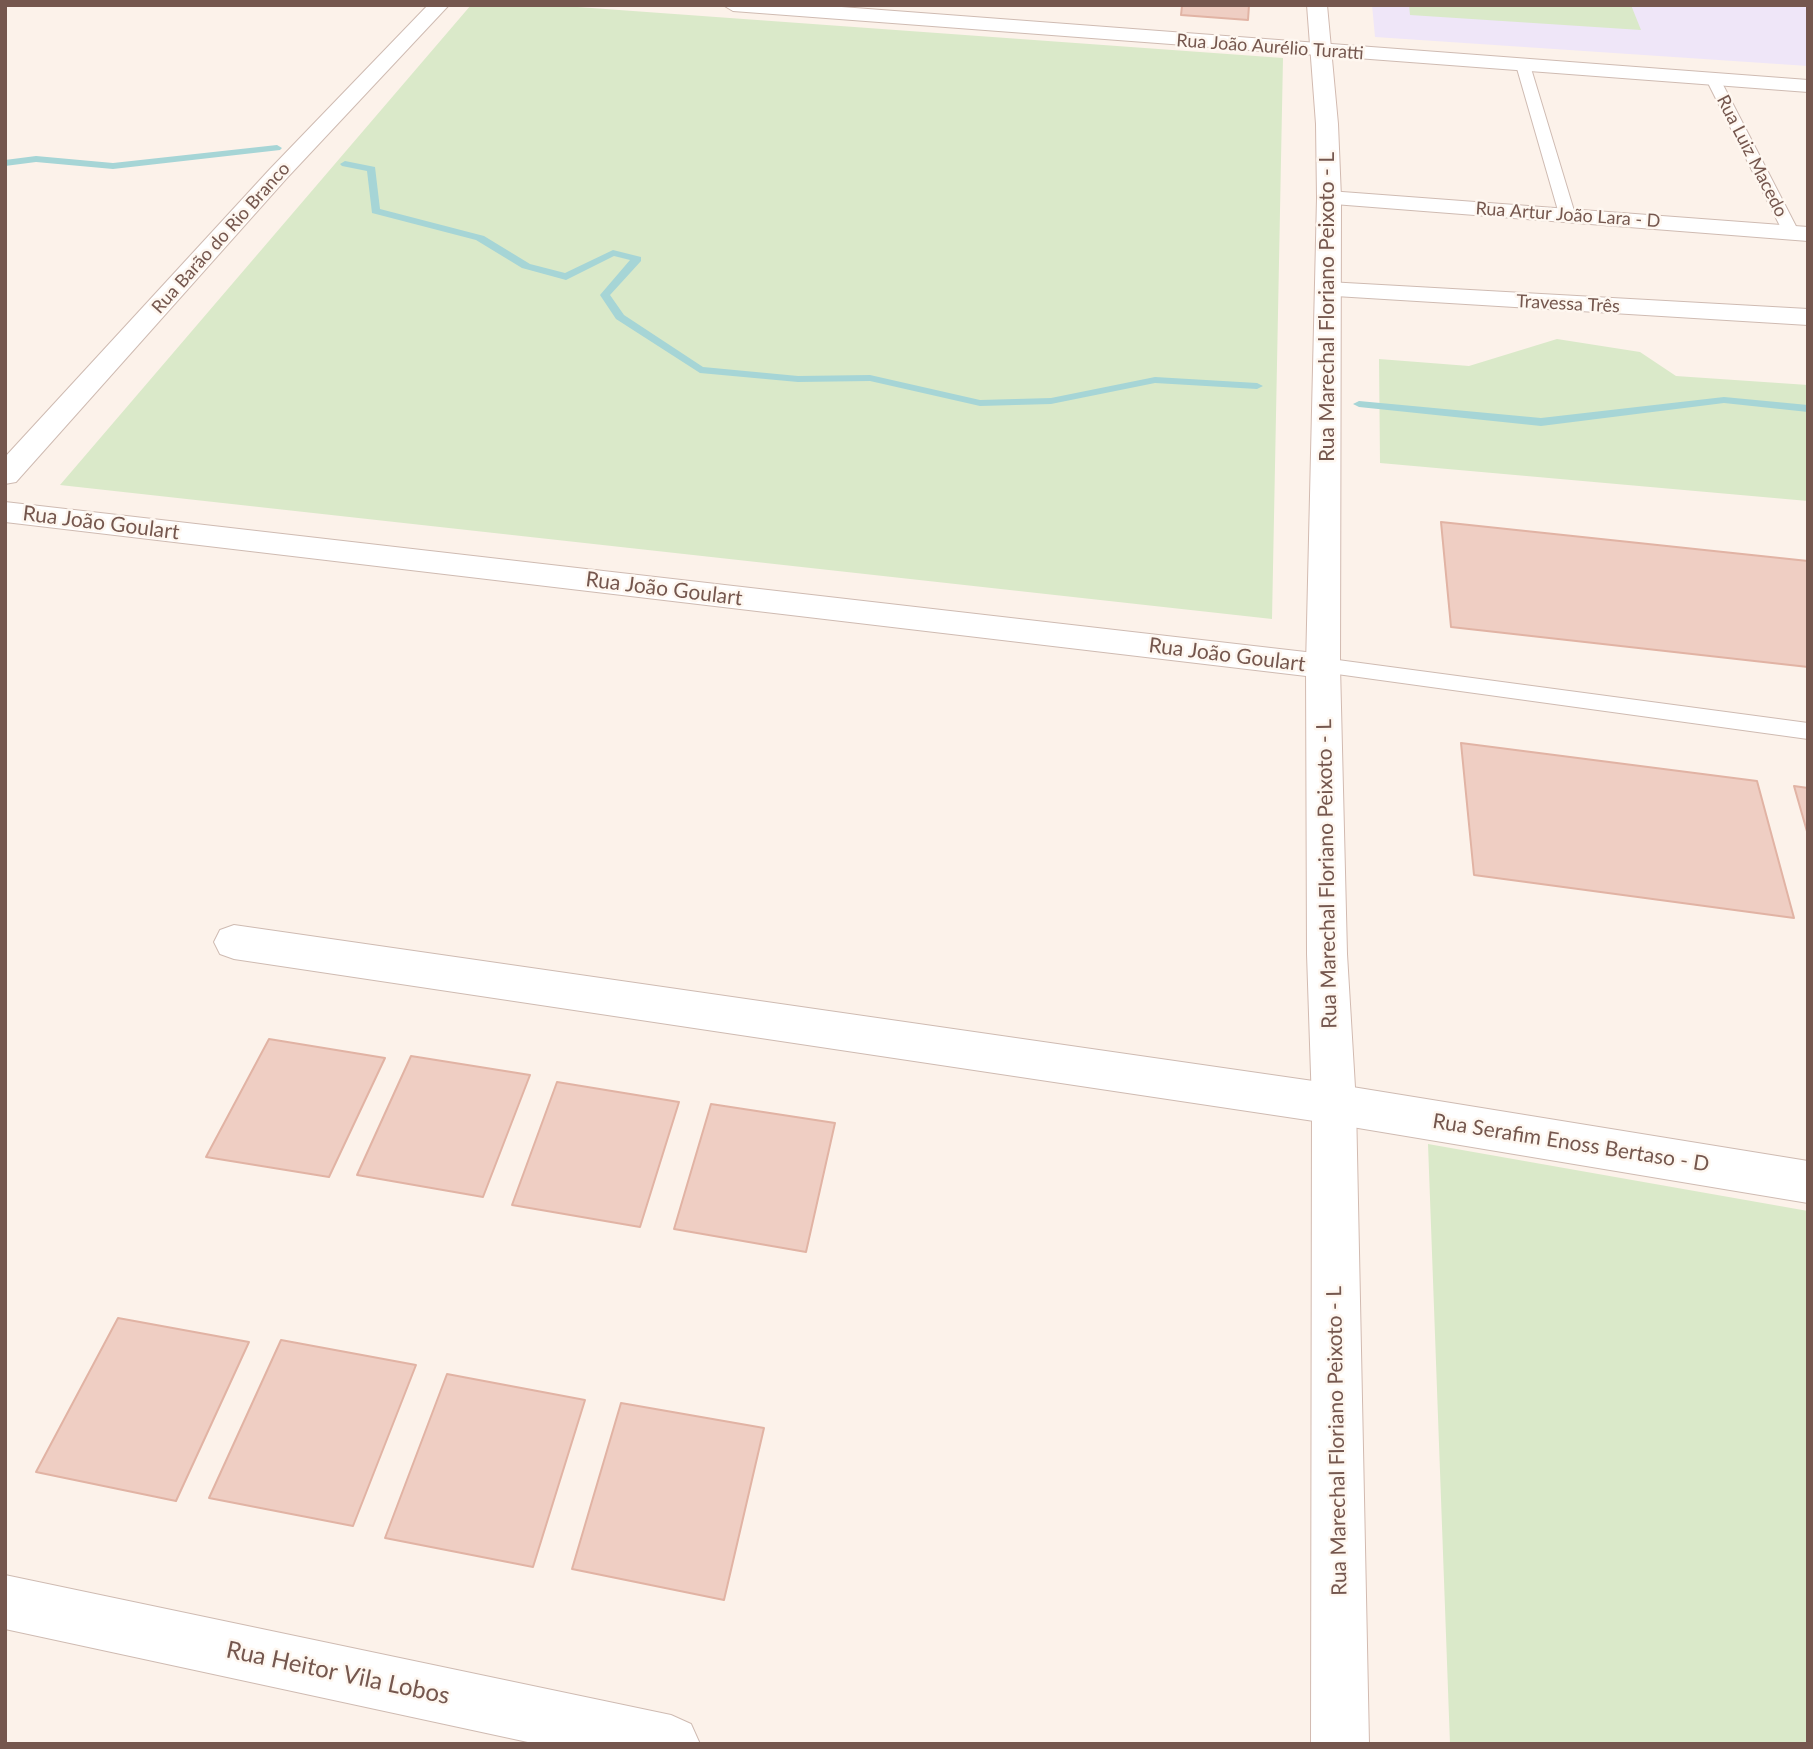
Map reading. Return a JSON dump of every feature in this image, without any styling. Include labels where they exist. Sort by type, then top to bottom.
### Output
[{"type":"street","name":"Rua Barão do Rio Branco","points":[[5,475],[278,174],[439,5]]},
{"type":"street","name":"Rua João Aurélio Turatti","points":[[733,5],[1808,86]]},
{"type":"street","name":"Rua Marechal Floriano Peixoto - L","points":[[1317,5],[1327,124],[1329,198],[1323,666],[1327,954],[1334,1104],[1340,1744]]},
{"type":"street","name":"Rua Artur João Lara - D","points":[[1329,198],[1799,233]]},
{"type":"street","name":"Travessa Três","points":[[1328,290],[1808,317]]},
{"type":"street","name":"Rua João Goulart","points":[[5,512],[1323,666]]},
{"type":"street","name":"Rua Serafim Enoss Bertaso - D","points":[[234,942],[1334,1104],[1808,1182]]},
{"type":"street","name":"Rua Heitor Vila Lobos","points":[[5,1602],[671,1744]]},
{"type":"lane","points":[[1523,65],[1567,214]]},
{"type":"lane","name":"Rua Luiz Macedo","points":[[1713,79],[1799,233]]},
{"type":"lane","points":[[1323,666],[1808,731]]},
{"type":"shaded area","points":[[1372,5],[1808,5],[1808,66],[1375,37]]},
{"type":"green space","points":[[471,5],[550,5],[1283,58],[1272,619],[60,485]]},
{"type":"green space","points":[[1409,5],[1631,5],[1641,30],[1410,15]]},
{"type":"green space","points":[[1557,339],[1640,352],[1676,376],[1808,385],[1808,501],[1380,463],[1379,359],[1469,366]]},
{"type":"green space","points":[[1428,1144],[1808,1211],[1808,1744],[1450,1744]]},
{"type":"building","points":[[1170,5],[1249,5],[1248,20],[1181,15],[1182,6]]},
{"type":"building","points":[[1441,522],[1808,561],[1808,667],[1451,627]]},
{"type":"building","points":[[1461,743],[1757,781],[1794,918],[1474,875]]},
{"type":"building","points":[[1794,786],[1808,788],[1808,835]]},
{"type":"building","points":[[269,1039],[385,1058],[329,1177],[206,1157]]},
{"type":"building","points":[[411,1056],[530,1075],[483,1197],[357,1175]]},
{"type":"building","points":[[557,1082],[679,1102],[640,1227],[512,1205]]},
{"type":"building","points":[[711,1104],[835,1123],[806,1252],[674,1229]]},
{"type":"building","points":[[118,1318],[249,1342],[176,1501],[36,1472]]},
{"type":"building","points":[[281,1340],[416,1365],[353,1526],[209,1498]]},
{"type":"building","points":[[447,1374],[585,1400],[533,1567],[385,1538]]},
{"type":"building","points":[[621,1403],[764,1428],[724,1600],[572,1569]]},
{"type":"waterway","points":[[5,163],[36,159],[113,166],[277,148]]},
{"type":"waterway","points":[[345,164],[372,169],[375,211],[480,238],[526,266],[566,277],[613,253],[637,259],[605,295],[620,317],[700,370],[798,379],[870,378],[980,403],[1051,401],[1155,380],[1257,386]]},
{"type":"waterway","points":[[1359,404],[1541,422],[1724,400],[1808,409]]}]
